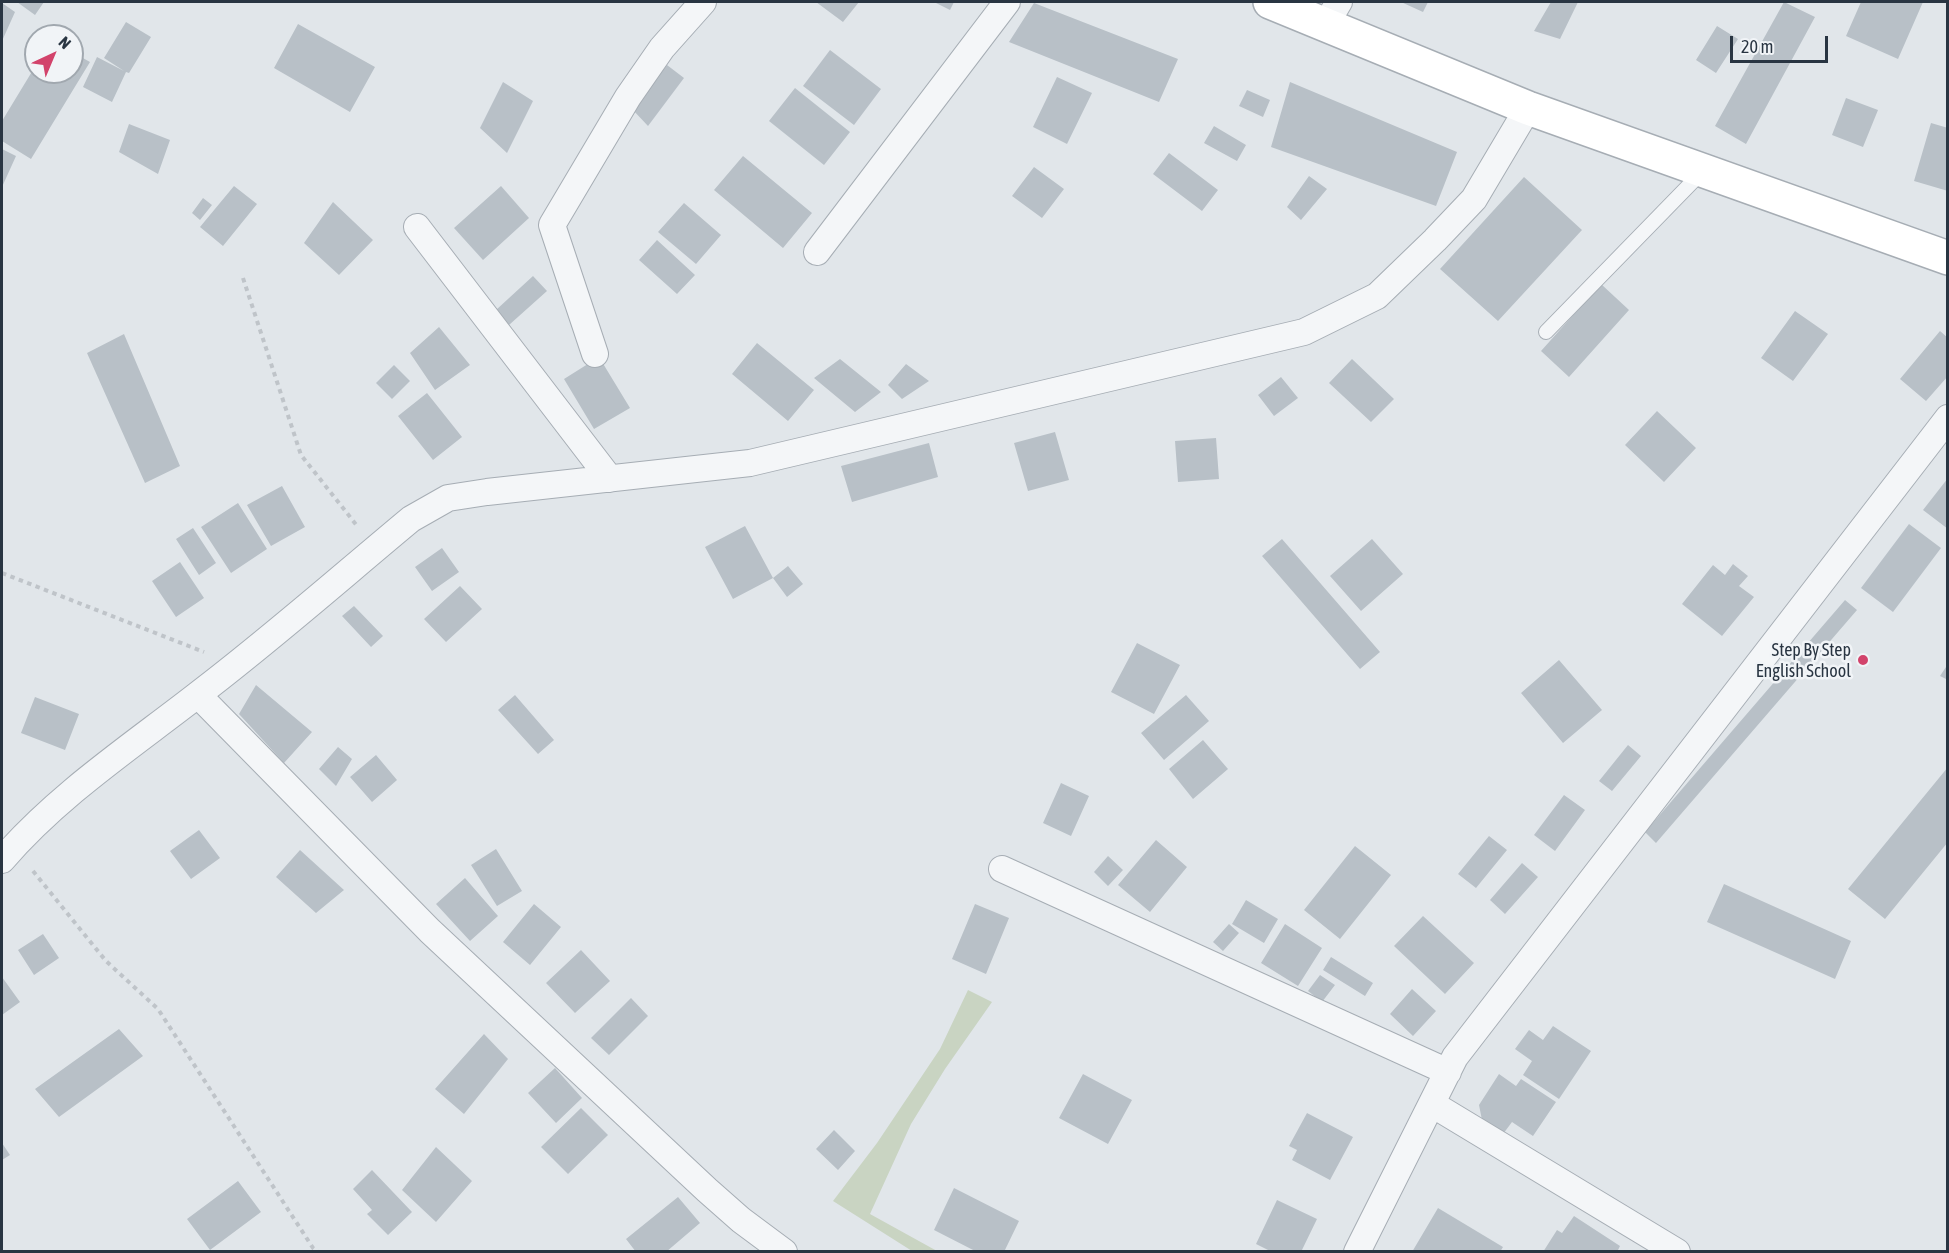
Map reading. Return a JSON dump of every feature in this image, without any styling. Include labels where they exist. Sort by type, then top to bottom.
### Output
[{"type":"main road","points":[[1270,2],[1333,13],[1528,108],[1947,258]]},
{"type":"street","points":[[595,354],[552,225],[628,97],[662,48],[703,2]]},
{"type":"street","points":[[817,252],[1007,2]]},
{"type":"street","points":[[7,854],[21,838],[82,783],[198,695],[411,519],[448,498],[750,463],[1304,332],[1377,296],[1435,240],[1474,199],[1528,108]]},
{"type":"street","points":[[417,227],[610,479]]},
{"type":"street","points":[[1364,1249],[1432,1104],[1463,1048],[1947,418]]},
{"type":"street","points":[[198,695],[430,931],[707,1190],[741,1220],[784,1251]]},
{"type":"street","points":[[1002,869],[1448,1072]]},
{"type":"street","points":[[1432,1104],[1677,1251]]},
{"type":"lane","points":[[1546,332],[1703,170]]},
{"type":"path","points":[[243,278],[301,455],[375,549]]},
{"type":"path","points":[[2,573],[236,664]]},
{"type":"path","points":[[7,854],[105,961],[158,1009],[313,1248],[318,1251]]},
{"type":"green space","points":[[968,990],[992,1002],[945,1069],[911,1124],[870,1214],[937,1251],[912,1251],[833,1201],[877,1143],[940,1049]]},
{"type":"building","points":[[17,2],[44,2],[35,15]]},
{"type":"building","points":[[816,2],[859,2],[843,22]]},
{"type":"building","points":[[934,2],[954,2],[950,10]]},
{"type":"building","points":[[1401,2],[1428,2],[1423,12]]},
{"type":"building","points":[[1551,2],[1578,2],[1560,39],[1534,31]]},
{"type":"building","points":[[1784,2],[1815,17],[1746,144],[1715,126]]},
{"type":"building","points":[[1861,2],[1923,2],[1898,59],[1846,36]]},
{"type":"building","points":[[2,3],[15,12],[2,41]]},
{"type":"building","points":[[1034,3],[1178,59],[1159,102],[1009,42]]},
{"type":"building","points":[[126,22],[151,37],[129,73],[126,72],[112,102],[83,87],[97,57],[124,71],[104,58]]},
{"type":"building","points":[[298,24],[375,67],[350,112],[274,68]]},
{"type":"building","points":[[1717,26],[1738,39],[1716,73],[1696,60]]},
{"type":"building","points":[[830,50],[881,89],[854,125],[803,86]]},
{"type":"building","points":[[84,59],[90,62],[84,72]]},
{"type":"building","points":[[667,65],[684,78],[648,126],[632,109]]},
{"type":"building","points":[[1057,77],[1092,93],[1067,144],[1033,127]]},
{"type":"building","points":[[503,82],[533,101],[507,153],[480,128]]},
{"type":"building","points":[[1290,82],[1457,152],[1436,206],[1271,147]]},
{"type":"building","points":[[24,84],[77,84],[31,159],[2,141],[2,121]]},
{"type":"building","points":[[795,88],[850,132],[824,165],[769,121]]},
{"type":"building","points":[[1247,90],[1270,100],[1263,117],[1239,106]]},
{"type":"building","points":[[1846,98],[1878,110],[1863,147],[1832,135]]},
{"type":"building","points":[[1931,123],[1948,128],[1948,191],[1914,181]]},
{"type":"building","points":[[129,124],[170,140],[158,174],[119,152]]},
{"type":"building","points":[[1214,126],[1246,145],[1237,161],[1204,143]]},
{"type":"building","points":[[2,149],[16,156],[2,187]]},
{"type":"building","points":[[1169,153],[1218,190],[1202,211],[1153,174]]},
{"type":"building","points":[[743,156],[812,213],[783,248],[714,190]]},
{"type":"building","points":[[1034,167],[1064,189],[1042,218],[1012,196]]},
{"type":"building","points":[[1309,176],[1327,189],[1301,220],[1287,207]]},
{"type":"building","points":[[1524,177],[1582,230],[1498,321],[1440,269]]},
{"type":"building","points":[[234,186],[257,204],[223,246],[200,227]]},
{"type":"building","points":[[501,186],[529,218],[483,260],[454,228]]},
{"type":"building","points":[[203,198],[212,205],[200,220],[192,213]]},
{"type":"building","points":[[333,202],[373,240],[339,275],[304,243]]},
{"type":"building","points":[[684,203],[721,235],[696,264],[658,232]]},
{"type":"building","points":[[657,240],[695,275],[677,294],[639,260]]},
{"type":"building","points":[[533,276],[547,291],[509,325],[496,310]]},
{"type":"building","points":[[1601,284],[1629,310],[1569,377],[1541,351]]},
{"type":"building","points":[[1795,311],[1828,334],[1793,381],[1761,358]]},
{"type":"building","points":[[439,327],[470,365],[435,390],[410,353]]},
{"type":"building","points":[[1940,331],[1948,338],[1948,376],[1926,401],[1900,379]]},
{"type":"building","points":[[124,334],[180,466],[145,483],[87,353]]},
{"type":"building","points":[[757,343],[814,390],[788,421],[732,374]]},
{"type":"building","points":[[599,357],[630,408],[594,429],[564,379]]},
{"type":"building","points":[[840,359],[881,392],[855,412],[814,378]]},
{"type":"building","points":[[1352,359],[1394,399],[1371,422],[1329,383]]},
{"type":"building","points":[[906,364],[929,381],[902,399],[888,385]]},
{"type":"building","points":[[394,365],[410,381],[392,399],[376,383]]},
{"type":"building","points":[[1281,377],[1298,398],[1274,416],[1258,395]]},
{"type":"building","points":[[427,393],[462,437],[433,460],[398,416]]},
{"type":"building","points":[[1657,411],[1696,448],[1664,482],[1625,445]]},
{"type":"building","points":[[1055,432],[1069,480],[1028,491],[1014,443]]},
{"type":"building","points":[[1216,438],[1219,479],[1178,482],[1175,441]]},
{"type":"building","points":[[929,443],[938,477],[852,502],[841,466]]},
{"type":"building","points":[[1948,478],[1948,529],[1923,510]]},
{"type":"building","points":[[282,486],[305,527],[271,546],[247,505]]},
{"type":"building","points":[[238,503],[267,549],[231,573],[201,527]]},
{"type":"building","points":[[1909,524],[1941,548],[1893,612],[1861,588]]},
{"type":"building","points":[[745,526],[773,578],[733,599],[705,547]]},
{"type":"building","points":[[193,528],[216,563],[199,575],[176,539]]},
{"type":"building","points":[[1282,539],[1380,652],[1360,669],[1262,556]]},
{"type":"building","points":[[1372,539],[1403,574],[1361,611],[1330,576]]},
{"type":"building","points":[[442,548],[459,572],[432,591],[415,567]]},
{"type":"building","points":[[180,562],[204,598],[176,617],[152,581]]},
{"type":"building","points":[[1733,564],[1748,576],[1739,586],[1754,597],[1722,636],[1682,604],[1713,565],[1725,575]]},
{"type":"building","points":[[788,566],[803,584],[787,597],[773,578]]},
{"type":"building","points":[[460,586],[482,609],[446,642],[424,619]]},
{"type":"building","points":[[1845,600],[1857,610],[1656,843],[1645,832]]},
{"type":"building","points":[[354,606],[383,636],[371,647],[342,616]]},
{"type":"building","points":[[1137,643],[1180,665],[1154,714],[1111,692]]},
{"type":"building","points":[[1559,660],[1602,710],[1563,743],[1521,693]]},
{"type":"building","points":[[1948,664],[1948,680],[1940,676]]},
{"type":"building","points":[[256,685],[312,732],[284,763],[239,714]]},
{"type":"building","points":[[515,695],[554,740],[538,754],[498,710]]},
{"type":"building","points":[[1186,695],[1209,721],[1164,760],[1141,733]]},
{"type":"building","points":[[35,697],[79,714],[65,750],[21,733]]},
{"type":"building","points":[[1203,740],[1228,769],[1193,799],[1169,769]]},
{"type":"building","points":[[1628,745],[1641,756],[1612,791],[1599,781]]},
{"type":"building","points":[[338,747],[352,759],[336,786],[319,769]]},
{"type":"building","points":[[376,755],[397,780],[372,802],[350,777]]},
{"type":"building","points":[[1948,767],[1948,842],[1885,919],[1848,889]]},
{"type":"building","points":[[1061,783],[1089,796],[1071,836],[1043,823]]},
{"type":"building","points":[[1564,795],[1585,810],[1555,851],[1534,835]]},
{"type":"building","points":[[199,830],[220,858],[191,879],[170,851]]},
{"type":"building","points":[[1489,836],[1507,850],[1476,888],[1458,874]]},
{"type":"building","points":[[1156,840],[1187,867],[1150,912],[1118,885]]},
{"type":"building","points":[[1355,846],[1391,875],[1340,939],[1304,910]]},
{"type":"building","points":[[496,849],[522,891],[497,906],[471,865]]},
{"type":"building","points":[[300,850],[344,890],[316,913],[276,877]]},
{"type":"building","points":[[1108,856],[1123,870],[1108,886],[1094,872]]},
{"type":"building","points":[[1522,863],[1538,877],[1505,914],[1490,900]]},
{"type":"building","points":[[465,878],[498,916],[470,941],[436,904]]},
{"type":"building","points":[[1724,884],[1851,941],[1835,979],[1707,922]]},
{"type":"building","points":[[1246,900],[1278,919],[1264,943],[1232,924]]},
{"type":"building","points":[[534,904],[561,927],[530,965],[503,942]]},
{"type":"building","points":[[975,904],[1009,918],[986,974],[952,959]]},
{"type":"building","points":[[1423,916],[1474,963],[1445,994],[1394,946]]},
{"type":"building","points":[[1229,924],[1239,933],[1223,951],[1213,942]]},
{"type":"building","points":[[1285,924],[1322,948],[1298,986],[1261,963]]},
{"type":"building","points":[[43,934],[59,958],[34,975],[18,950]]},
{"type":"building","points":[[581,950],[610,981],[575,1013],[546,983]]},
{"type":"building","points":[[1331,957],[1373,983],[1365,996],[1323,970]]},
{"type":"building","points":[[1320,975],[1335,985],[1322,1002],[1308,991]]},
{"type":"building","points":[[2,977],[20,1002],[2,1015]]},
{"type":"building","points":[[1412,989],[1436,1011],[1413,1036],[1390,1014]]},
{"type":"building","points":[[631,998],[648,1016],[609,1055],[591,1038]]},
{"type":"building","points":[[1553,1026],[1591,1051],[1559,1099],[1523,1075],[1532,1061],[1515,1049],[1529,1030],[1543,1040]]},
{"type":"building","points":[[119,1029],[143,1056],[59,1117],[35,1089]]},
{"type":"building","points":[[484,1034],[508,1059],[464,1114],[435,1089]]},
{"type":"building","points":[[555,1068],[582,1098],[556,1123],[528,1093]]},
{"type":"building","points":[[1083,1074],[1132,1100],[1108,1144],[1059,1118]]},
{"type":"building","points":[[1499,1074],[1516,1086],[1521,1079],[1556,1102],[1533,1136],[1512,1122],[1503,1134],[1482,1120],[1479,1105]]},
{"type":"building","points":[[581,1108],[608,1135],[568,1174],[541,1147]]},
{"type":"building","points":[[1307,1113],[1353,1137],[1330,1180],[1292,1160],[1297,1150],[1289,1146]]},
{"type":"building","points":[[834,1130],[855,1151],[838,1170],[816,1149]]},
{"type":"building","points":[[2,1143],[10,1155],[2,1160]]},
{"type":"building","points":[[436,1147],[472,1181],[436,1222],[402,1190]]},
{"type":"building","points":[[372,1170],[412,1212],[388,1235],[367,1214],[372,1210],[353,1189]]},
{"type":"building","points":[[238,1181],[261,1212],[210,1250],[187,1219]]},
{"type":"building","points":[[954,1188],[1019,1221],[1004,1252],[977,1252],[934,1230]]},
{"type":"building","points":[[678,1197],[700,1223],[666,1252],[636,1252],[626,1239]]},
{"type":"building","points":[[1277,1200],[1317,1219],[1301,1252],[1272,1252],[1256,1244]]},
{"type":"building","points":[[1438,1208],[1503,1247],[1500,1252],[1412,1252]]},
{"type":"building","points":[[1574,1216],[1620,1246],[1617,1252],[1543,1252],[1557,1230],[1562,1233]]},
{"type":"place","name":"Step By Step English School","points":[[1863,660]]}]
